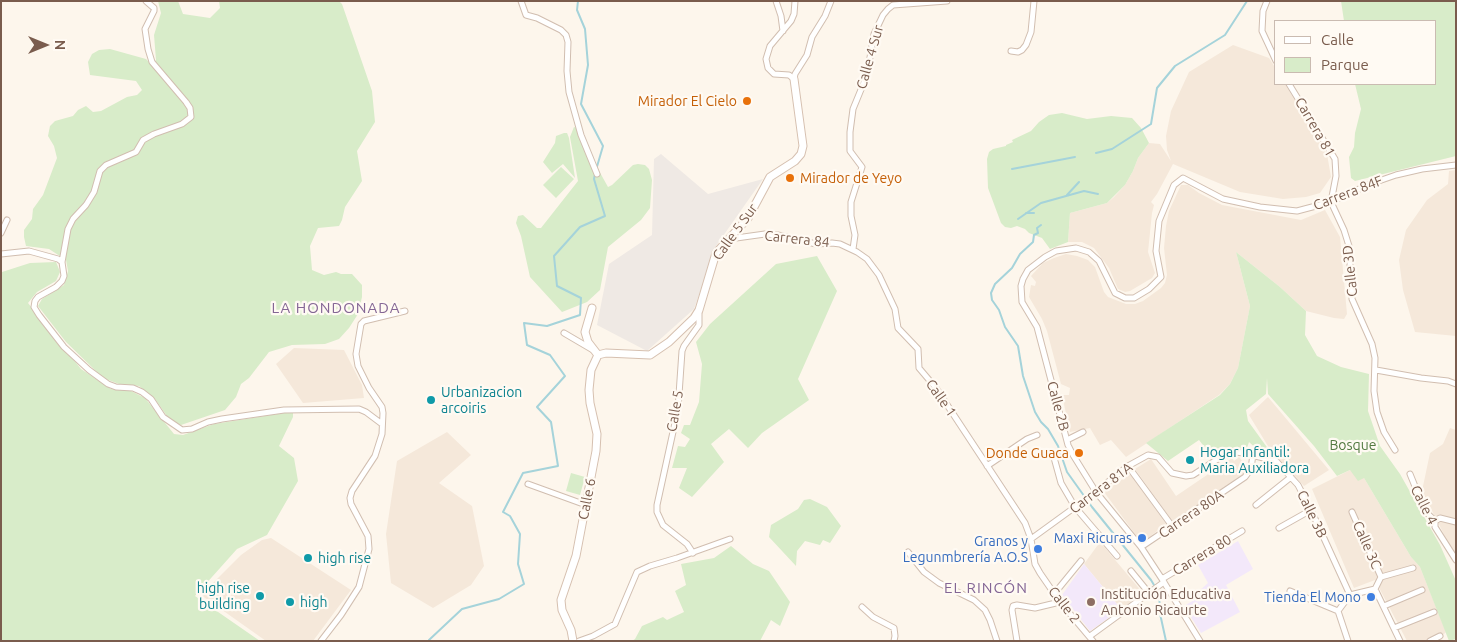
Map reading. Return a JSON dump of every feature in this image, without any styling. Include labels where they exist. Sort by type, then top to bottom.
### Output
[{"type":"street","points":[[146,1],[154,8],[145,28],[152,62],[190,108],[191,117],[182,124],[143,140],[136,152],[106,165],[97,177],[94,192],[86,205],[73,219],[68,229],[62,262],[64,276],[62,281],[56,287],[38,297],[34,307],[64,348],[88,370],[108,384],[116,387],[133,388],[142,392],[152,399],[163,417],[182,430],[192,429],[208,422],[222,419],[284,410],[359,409],[382,424]]},
{"type":"street","points":[[521,1],[526,15],[537,18],[561,30],[566,35],[568,42],[567,71],[569,92],[581,135],[597,174]]},
{"type":"street","points":[[776,1],[783,31]]},
{"type":"street","points":[[795,1],[794,14],[768,49],[766,55],[767,65],[774,74],[787,74],[794,79],[795,74],[807,55],[812,37],[825,16],[831,1]]},
{"type":"street","name":"Calle 4 Sur","points":[[853,250],[855,235],[851,216],[851,202],[862,167],[850,151],[850,132],[853,110],[867,75],[874,34],[882,16],[893,5],[947,1]]},
{"type":"street","points":[[1010,51],[1018,52],[1026,45],[1031,32],[1034,1]]},
{"type":"street","points":[[1267,1],[1263,11],[1262,30],[1274,57]]},
{"type":"street","name":"Calle 5 Sur","points":[[699,310],[714,257],[752,212],[770,178],[795,161],[801,154],[803,146],[794,79]]},
{"type":"street","name":"Carrera 81","points":[[1291,85],[1335,159],[1336,176],[1332,202]]},
{"type":"street","name":"Carrera 84F","points":[[1129,298],[1134,298],[1149,289],[1161,277],[1156,251],[1159,221],[1174,185],[1180,179],[1183,178],[1224,199],[1260,207],[1298,211],[1332,202],[1370,184],[1396,175],[1422,169],[1456,165]]},
{"type":"street","name":"Calle 3D","points":[[1332,202],[1349,246],[1352,299],[1372,344],[1376,370],[1374,391],[1377,412],[1384,432],[1394,450]]},
{"type":"street","points":[[1,233],[7,220]]},
{"type":"street","name":"Carrera 84","points":[[728,239],[769,234],[816,244],[836,243]]},
{"type":"street","name":"Calle 1","points":[[836,243],[864,256],[875,269],[895,309],[898,328],[918,349],[920,368],[936,388],[1025,523],[1031,539],[1037,567]]},
{"type":"street","name":"Calle 2B","points":[[1129,298],[1115,293],[1099,261],[1089,252],[1076,248],[1056,251],[1045,257],[1028,270],[1021,286],[1022,302],[1037,327],[1043,344],[1050,379],[1072,455],[1096,492],[1141,547],[1200,641]]},
{"type":"street","points":[[1,254],[29,251],[58,259],[62,262]]},
{"type":"street","points":[[592,308],[585,332],[588,342],[597,354]]},
{"type":"street","points":[[564,333],[597,354],[650,355],[656,353],[687,326],[699,310]]},
{"type":"street","name":"Calle 5","points":[[694,553],[687,544],[663,525],[657,512],[658,496],[678,408],[682,373],[681,356],[684,346],[699,325],[699,310]]},
{"type":"street","points":[[320,641],[342,615],[359,587],[370,549],[368,536],[351,504],[350,498],[352,491],[375,456],[380,443],[383,413],[382,407],[369,388],[358,366],[356,354],[361,324],[364,321],[405,311]]},
{"type":"street","name":"Calle 6","points":[[573,641],[571,630],[562,610],[561,600],[576,556],[597,442],[590,390],[591,370],[597,354]]},
{"type":"street","points":[[1376,370],[1448,381],[1456,384]]},
{"type":"street","points":[[1067,440],[1083,432]]},
{"type":"street","points":[[987,466],[1037,434]]},
{"type":"street","name":"Carrera 81A","points":[[1031,539],[1083,502],[1128,466],[1148,455],[1158,457],[1172,473],[1186,476],[1193,475],[1221,457],[1236,452],[1253,454]]},
{"type":"street","points":[[1054,454],[1061,483],[1075,507],[1117,556]]},
{"type":"street","name":"Calle 3B","points":[[1253,454],[1276,461],[1303,494],[1350,595]]},
{"type":"street","name":"Carrera 80A","points":[[1141,547],[1248,474],[1251,469],[1253,454]]},
{"type":"street","points":[[1128,466],[1172,526]]},
{"type":"street","name":"Calle 4","points":[[1410,474],[1425,510],[1456,560]]},
{"type":"street","points":[[1256,505],[1291,477]]},
{"type":"street","points":[[528,484],[586,505]]},
{"type":"street","points":[[1279,528],[1311,510]]},
{"type":"street","name":"Calle 3C","points":[[1352,512],[1381,577]]},
{"type":"street","points":[[1434,522],[1437,518],[1440,518],[1456,522]]},
{"type":"street","name":"Carrera 80","points":[[1091,639],[1162,582],[1242,531]]},
{"type":"street","points":[[579,641],[615,624],[637,572],[730,539]]},
{"type":"street","points":[[908,552],[924,572],[939,583],[974,600],[985,610],[996,641]]},
{"type":"street","points":[[1054,594],[1081,561]]},
{"type":"street","name":"Calle 2","points":[[1037,567],[1054,594],[1091,639]]},
{"type":"street","points":[[1338,611],[1350,595],[1375,589],[1381,577],[1413,568]]},
{"type":"street","points":[[1131,571],[1151,591]]},
{"type":"street","name":"Calle 3C","points":[[1375,589],[1400,641]]},
{"type":"street","points":[[1384,606],[1422,590]]},
{"type":"street","points":[[1290,591],[1338,611],[1348,641]]},
{"type":"street","points":[[1017,641],[1012,610],[1015,605],[1035,608],[1060,602]]},
{"type":"street","points":[[862,607],[873,617],[894,628],[896,636],[894,641]]},
{"type":"street","points":[[1394,628],[1434,612]]},
{"type":"street","points":[[1430,641],[1440,636]]},
{"type":"shaded area","points":[[1233,45],[1269,58],[1274,66],[1274,85],[1286,85],[1327,154],[1331,177],[1320,193],[1306,197],[1283,199],[1240,192],[1173,164],[1151,202],[1154,205],[1148,252],[1155,273],[1152,278],[1125,292],[1118,289],[1109,268],[1094,248],[1082,242],[1068,242],[1070,213],[1107,203],[1114,197],[1125,185],[1138,158],[1149,143],[1160,144],[1171,161],[1167,150],[1166,136],[1171,111],[1189,72]]},
{"type":"shaded area","points":[[661,154],[708,194],[763,179],[716,246],[694,309],[647,351],[597,325],[609,264],[652,235],[654,159]]},
{"type":"shaded area","points":[[1456,170],[1456,336],[1415,332],[1403,290],[1399,260],[1406,230],[1427,200],[1448,184],[1449,171]]},
{"type":"shaded area","points":[[1181,185],[1188,185],[1222,205],[1301,220],[1325,210],[1340,237],[1347,314],[1344,319],[1306,311],[1280,287],[1236,252],[1250,306],[1238,368],[1230,384],[1219,395],[1126,457],[1111,440],[1100,445],[1090,428],[1070,432],[1062,395],[1069,395],[1070,388],[1061,384],[1047,331],[1029,297],[1031,285],[1035,286],[1036,282],[1031,276],[1043,263],[1054,258],[1066,254],[1077,256],[1088,260],[1095,267],[1104,292],[1108,297],[1126,304],[1135,304],[1143,301],[1165,283],[1167,275],[1164,248],[1166,226],[1169,211]]},
{"type":"shaded area","points":[[294,348],[344,350],[362,385],[364,398],[303,403],[276,364]]},
{"type":"shaded area","points":[[1268,397],[1329,470],[1304,486],[1271,451],[1249,415]]},
{"type":"shaded area","points":[[1450,428],[1456,430],[1456,558],[1422,491],[1430,453],[1443,444]]},
{"type":"shaded area","points":[[447,432],[471,455],[439,483],[472,506],[484,566],[471,585],[433,608],[391,583],[386,534],[397,461]]},
{"type":"shaded area","points":[[1239,457],[1245,465],[1243,467],[1245,473],[1173,522],[1135,469],[1151,459],[1176,496],[1232,458],[1234,461]]},
{"type":"shaded area","points":[[1350,470],[1364,478],[1411,557],[1420,567],[1446,632],[1437,641],[1407,641],[1375,580],[1354,588],[1312,489]]},
{"type":"shaded area","points":[[1130,474],[1166,524],[1143,542],[1141,542],[1104,492]]},
{"type":"shaded area","points":[[271,538],[351,590],[313,641],[266,641],[201,595],[241,555],[262,540]]},
{"type":"shaded area","points":[[1238,541],[1253,569],[1226,585],[1240,612],[1201,633],[1184,606],[1199,597],[1198,592],[1208,583],[1198,565]]},
{"type":"shaded area","points":[[1100,542],[1143,593],[1121,609],[1084,564]]},
{"type":"shaded area","name":"Institución Educativa Antonio Ricaurte","points":[[1084,564],[1121,609],[1090,631],[1062,595]]},
{"type":"green space","points":[[158,1],[178,1],[183,14],[210,18],[220,8],[219,1],[339,1],[342,4],[372,91],[375,122],[357,151],[362,181],[345,207],[339,226],[318,228],[310,246],[312,270],[324,275],[336,272],[352,274],[362,285],[362,297],[358,314],[339,339],[325,344],[292,345],[269,352],[249,378],[241,384],[236,397],[225,410],[181,425],[169,419],[155,399],[139,386],[119,384],[103,378],[66,342],[38,306],[42,299],[64,285],[68,271],[66,260],[49,249],[26,246],[24,237],[24,230],[32,219],[33,209],[43,195],[57,158],[54,146],[48,136],[50,126],[55,121],[73,116],[78,110],[86,106],[93,112],[101,111],[127,97],[137,95],[142,90],[136,81],[90,75],[88,62],[92,54],[99,50],[110,49],[146,59],[152,65],[156,60],[154,35],[161,13]]},
{"type":"green space","points":[[1341,1],[1456,1],[1456,156],[1355,181],[1351,178],[1349,157],[1354,147],[1355,133],[1361,109],[1355,85],[1437,85],[1437,20],[1344,20]]},
{"type":"green space","points":[[1062,113],[1087,119],[1111,116],[1132,118],[1141,128],[1149,143],[1138,158],[1125,185],[1107,203],[1070,213],[1068,242],[1050,249],[1042,238],[1017,226],[1005,227],[1001,223],[988,188],[987,159],[989,152],[993,149],[1013,142],[1012,140],[1031,131],[1049,115]]},
{"type":"green space","points":[[574,127],[577,128],[608,187],[633,165],[638,164],[645,165],[649,169],[652,180],[650,208],[641,220],[608,247],[600,290],[587,302],[562,312],[530,277],[521,236],[516,223],[518,216],[523,215],[537,228],[541,228],[578,181],[570,137]]},
{"type":"green space","points":[[567,133],[569,138],[575,178],[563,164],[552,173],[543,162],[555,143],[556,136]]},
{"type":"green space","points":[[561,167],[574,179],[556,198],[543,185]]},
{"type":"green space","name":"Bosque","points":[[1236,252],[1280,287],[1306,311],[1305,335],[1317,356],[1341,367],[1369,374],[1368,411],[1380,446],[1400,474],[1440,545],[1456,581],[1456,639],[1449,641],[1420,567],[1411,557],[1364,478],[1358,481],[1350,470],[1337,476],[1314,446],[1268,394],[1267,378],[1266,394],[1246,410],[1248,421],[1269,450],[1261,453],[1249,442],[1246,451],[1213,458],[1199,440],[1168,461],[1146,443],[1220,395],[1230,384],[1238,368],[1250,306]]},
{"type":"green space","points":[[817,256],[837,291],[798,379],[809,400],[762,433],[748,448],[729,429],[711,444],[724,462],[692,497],[679,488],[687,468],[672,468],[678,446],[685,447],[690,439],[681,433],[684,425],[690,425],[699,402],[702,364],[696,342],[710,324],[776,264]]},
{"type":"green space","points":[[56,262],[60,272],[56,281],[37,292],[28,303],[81,369],[111,389],[131,391],[145,398],[174,434],[183,435],[214,424],[293,413],[293,417],[279,446],[294,458],[298,481],[267,535],[237,549],[195,596],[260,641],[1,641],[1,271],[30,263]]},
{"type":"green space","points":[[571,473],[585,477],[580,495],[566,491]]},
{"type":"green space","points":[[810,499],[827,507],[841,526],[830,543],[823,540],[820,545],[805,541],[797,551],[796,566],[769,537],[771,525],[798,509],[804,500]]},
{"type":"green space","points":[[731,546],[753,564],[769,571],[790,602],[780,626],[771,620],[760,641],[632,641],[642,626],[663,617],[667,620],[684,612],[675,591],[686,585],[681,564],[714,558]]},
{"type":"waterway","points":[[578,1],[577,10],[585,29],[588,65],[581,104],[603,146],[596,170]]},
{"type":"waterway","points":[[1096,153],[1112,149],[1151,124],[1157,88],[1175,66],[1225,35],[1247,1]]},
{"type":"waterway","points":[[1012,169],[1075,157]]},
{"type":"waterway","points":[[430,641],[462,609],[499,599],[524,584],[518,564],[520,534],[510,516],[503,512],[523,473],[558,466],[551,422],[537,407],[565,376],[550,355],[527,345],[524,323],[547,326],[580,315],[581,298],[557,286],[554,256],[580,227],[605,216],[594,179],[595,174]]},
{"type":"waterway","points":[[1067,195],[1079,182]]},
{"type":"waterway","points":[[1018,219],[1041,203],[1084,191],[1098,194]]},
{"type":"waterway","points":[[1026,213],[1034,213]]},
{"type":"waterway","points":[[1041,225],[1037,228],[1038,233],[1034,235],[1033,242],[1020,254],[1012,268],[995,284],[991,293],[992,300],[999,310],[1005,327],[1018,346],[1023,376],[1035,412],[1058,446],[1067,472],[1092,507],[1151,580],[1160,595],[1159,609],[1166,641]]},
{"type":"place","name":"Mirador El Cielo","points":[[747,101]]},
{"type":"place","name":"Mirador de Yeyo","points":[[790,178]]},
{"type":"place","name":"Urbanizacion arcoiris","points":[[431,400]]},
{"type":"place","name":"Donde Guaca","points":[[1079,453]]},
{"type":"place","name":"Hogar Infantil: Maria Auxiliadora","points":[[1190,460]]},
{"type":"place","name":"Maxi Ricuras","points":[[1142,538]]},
{"type":"place","name":"Granos y Legunmbrería A.O.S","points":[[1038,549]]},
{"type":"place","name":"high rise","points":[[308,558]]},
{"type":"place","name":"high rise building","points":[[260,596]]},
{"type":"place","name":"Tienda El Mono","points":[[1371,597]]},
{"type":"place","name":"high","points":[[290,602]]},
{"type":"place","name":"Institución Educativa Antonio Ricaurte","points":[[1091,602]]},
{"type":"district","name":"LA HONDONADA","points":[[336,308]]},
{"type":"district","name":"EL RINCÓN","points":[[986,588]]}]
